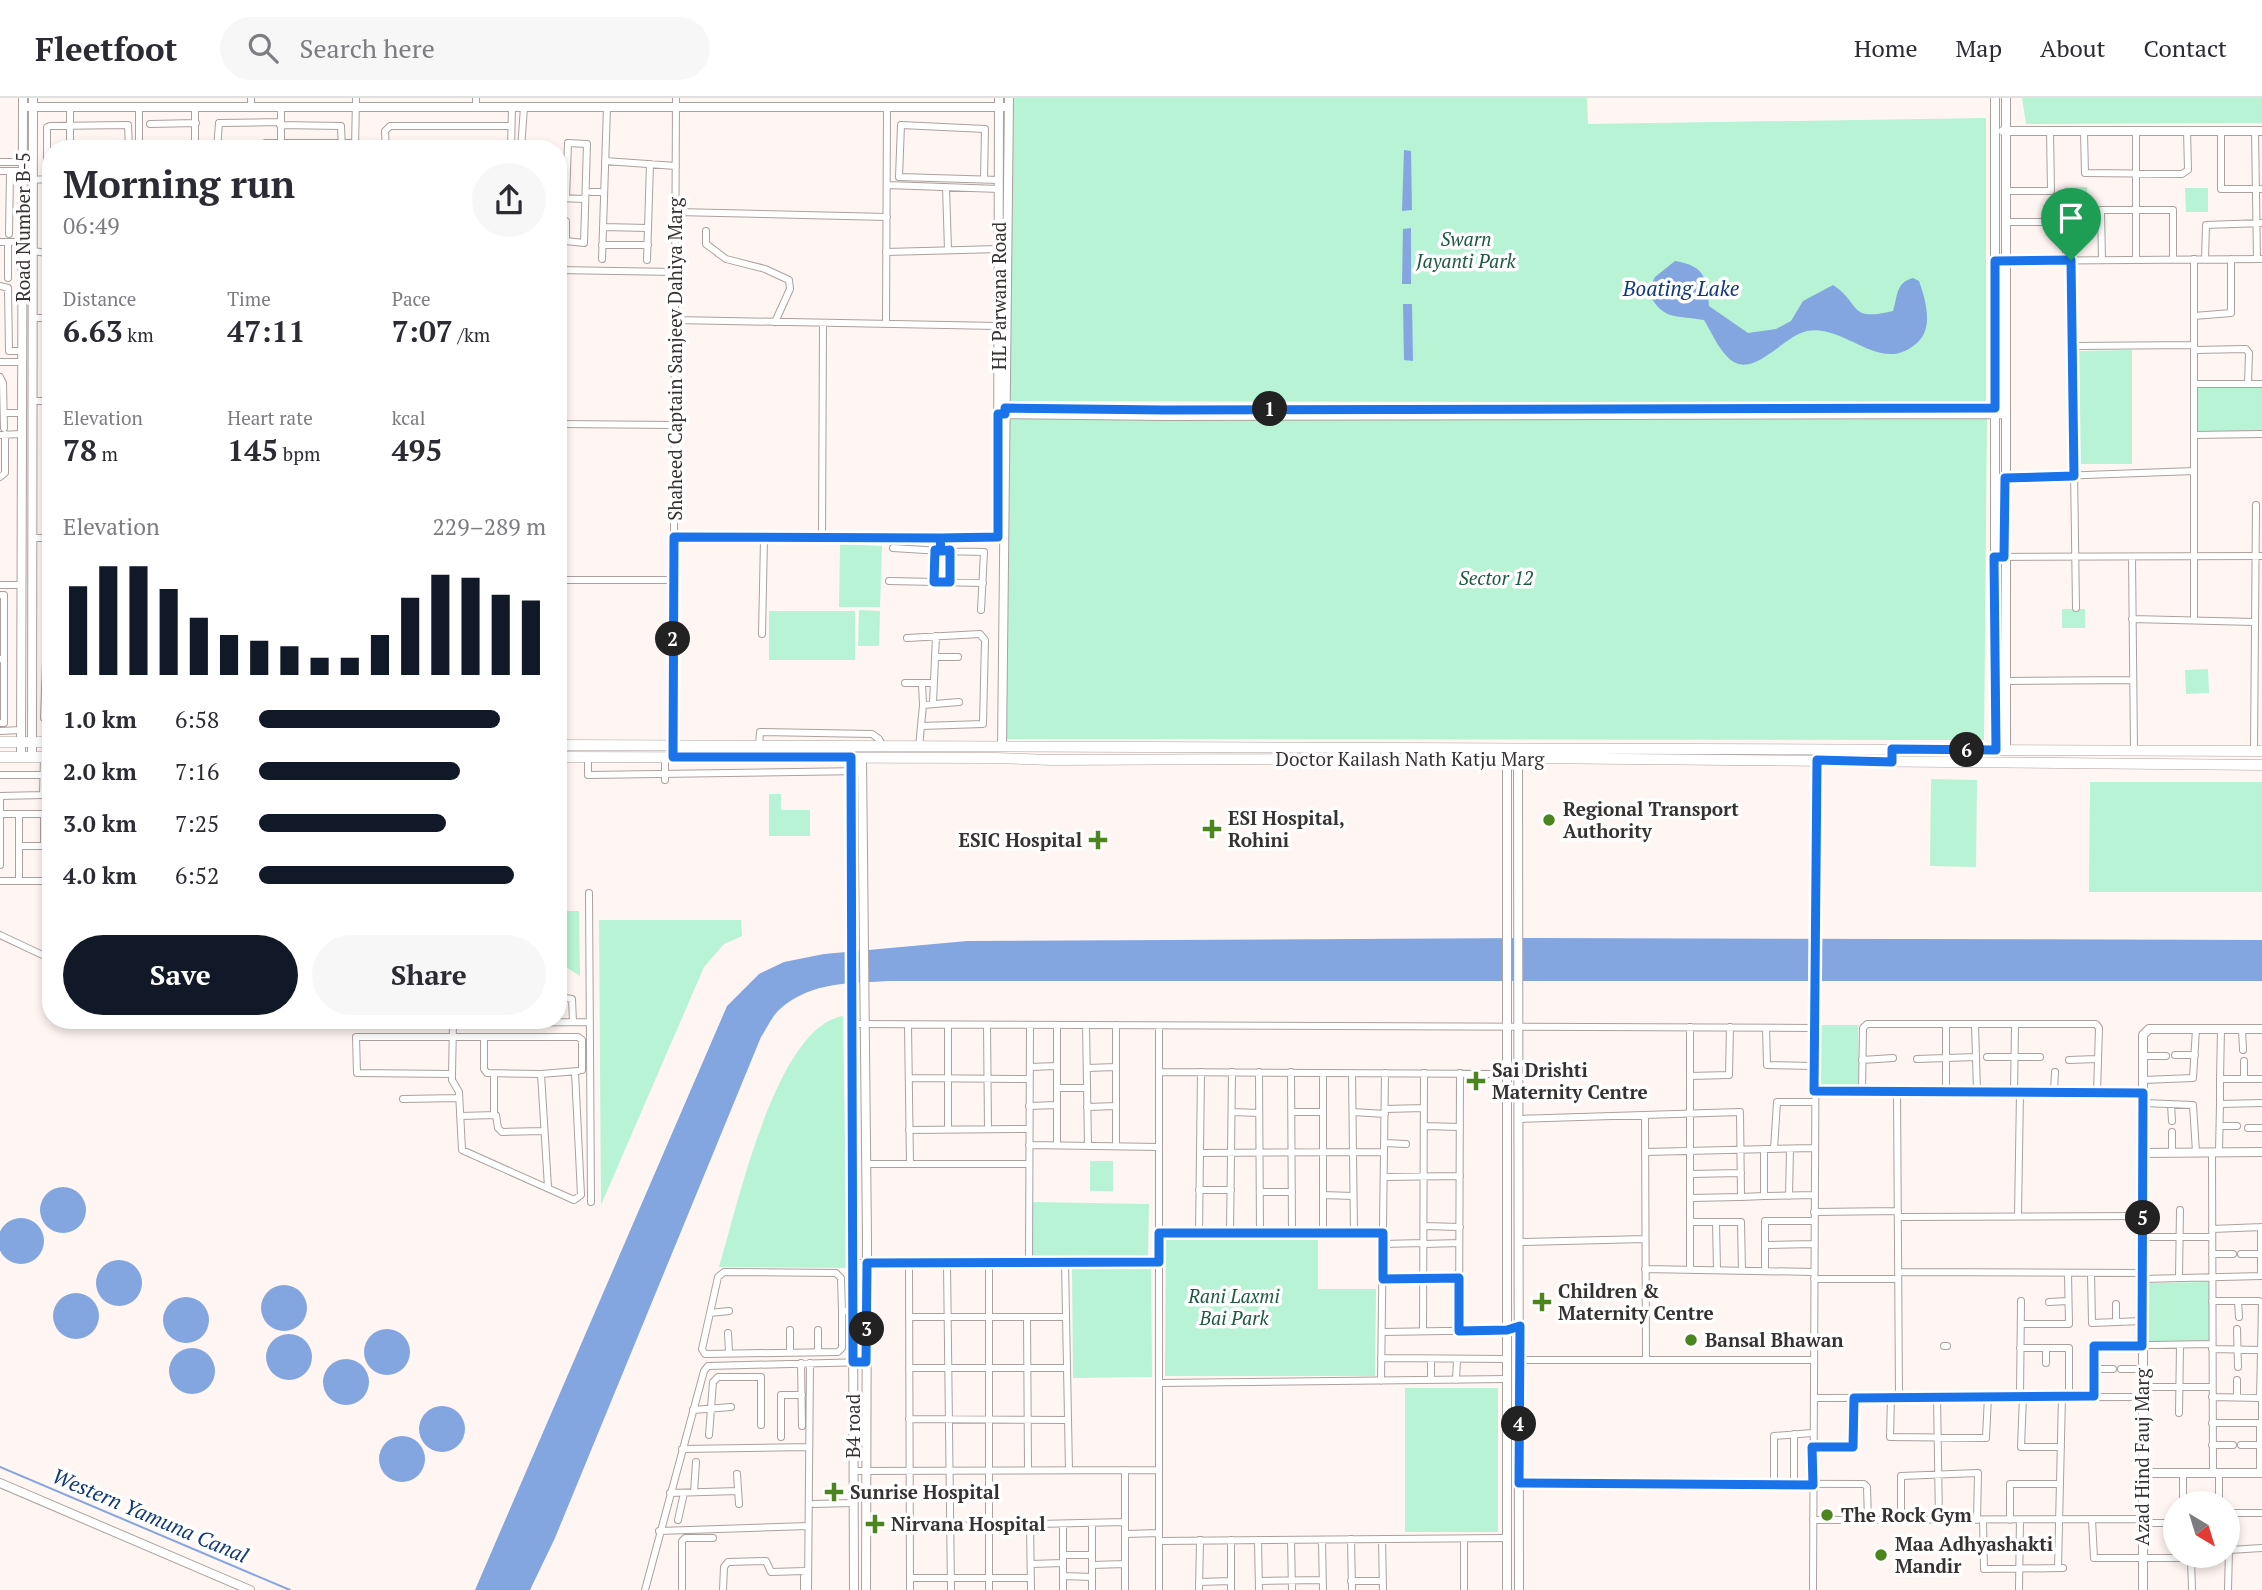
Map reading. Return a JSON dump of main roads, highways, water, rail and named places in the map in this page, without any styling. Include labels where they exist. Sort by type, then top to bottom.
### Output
[{"type":"main road","points":[[0,742],[42,742]]},
{"type":"main road","name":"Doctor Kailash Nath Katju Marg","points":[[567,745],[999,747],[1074,754]]},
{"type":"main road","points":[[1892,749],[1892,762]]},
{"type":"main road","name":"Doctor Kailash Nath Katju Marg","points":[[567,757],[862,758],[1074,754],[1512,754],[1892,749],[2258,751]]},
{"type":"main road","points":[[2164,751],[2164,764]]},
{"type":"main road","name":"Doctor Kailash Nath Katju Marg","points":[[1512,754],[1892,762],[2262,765]]},
{"type":"main road","points":[[0,757],[42,757]]},
{"type":"water","points":[[1404,150],[1411,151],[1412,210],[1402,211]]},
{"type":"water","points":[[1411,228],[1411,284],[1402,284],[1403,229]]},
{"type":"water","name":"Boating Lake","points":[[1675,261],[1698,270],[1705,281],[1709,306],[1748,333],[1776,329],[1791,321],[1803,301],[1833,285],[1861,313],[1893,311],[1900,287],[1913,278],[1919,281],[1924,296],[1926,329],[1918,342],[1904,351],[1891,354],[1877,352],[1822,331],[1807,331],[1753,363],[1736,363],[1722,350],[1704,320],[1670,315],[1653,301],[1648,291],[1655,277]]},
{"type":"water","points":[[1403,304],[1412,304],[1413,361],[1404,360]]},
{"type":"water","points":[[1535,938],[2262,940],[2262,981],[891,981],[847,983],[819,988],[792,1000],[780,1009],[761,1037],[555,1538],[530,1590],[475,1590],[727,1006],[759,974],[784,962],[824,954],[967,941]]},
{"type":"water","points":[[63,1187],[79,1194],[86,1210],[79,1226],[63,1233],[47,1226],[40,1210],[47,1194]]},
{"type":"water","points":[[12,1220],[30,1220],[42,1232],[42,1250],[30,1262],[12,1262],[0,1250],[0,1232]]},
{"type":"water","points":[[119,1260],[135,1267],[142,1283],[135,1299],[119,1306],[103,1299],[96,1283],[103,1267]]},
{"type":"water","points":[[284,1285],[300,1292],[307,1308],[300,1324],[284,1331],[268,1324],[261,1308],[268,1292]]},
{"type":"water","points":[[76,1293],[92,1300],[99,1316],[92,1332],[76,1339],[60,1332],[53,1316],[60,1300]]},
{"type":"water","points":[[186,1297],[202,1304],[209,1320],[202,1336],[186,1343],[170,1336],[163,1320],[170,1304]]},
{"type":"water","points":[[387,1329],[403,1336],[410,1352],[403,1368],[387,1375],[371,1368],[364,1352],[371,1336]]},
{"type":"water","points":[[289,1334],[305,1341],[312,1357],[305,1373],[289,1380],[273,1373],[266,1357],[273,1341]]},
{"type":"water","points":[[192,1348],[208,1355],[215,1371],[208,1387],[192,1394],[176,1387],[169,1371],[176,1355]]},
{"type":"water","points":[[346,1359],[362,1366],[369,1382],[362,1398],[346,1405],[330,1398],[323,1382],[330,1366]]},
{"type":"water","points":[[442,1406],[458,1413],[465,1429],[458,1445],[442,1452],[426,1445],[419,1429],[426,1413]]},
{"type":"water","points":[[402,1436],[418,1443],[425,1459],[418,1475],[402,1482],[386,1475],[379,1459],[386,1443]]},
{"type":"waterway","name":"Western Yamuna Canal","points":[[0,1467],[290,1590]]},
{"type":"place","name":"Regional Transport Authority","points":[[1549,820]]},
{"type":"place","name":"ESI Hospital, Rohini","points":[[1212,829]]},
{"type":"place","name":"ESIC Hospital","points":[[1098,840]]},
{"type":"place","name":"Sai Drishti Maternity Centre","points":[[1476,1081]]},
{"type":"place","name":"Children & Maternity Centre","points":[[1542,1302]]},
{"type":"place","name":"Bansal Bhawan","points":[[1691,1340]]},
{"type":"place","name":"Sunrise Hospital","points":[[834,1492]]},
{"type":"place","name":"The Rock Gym","points":[[1827,1515]]},
{"type":"place","name":"Nirvana Hospital","points":[[875,1524]]},
{"type":"place","name":"Maa Adhyashakti Mandir","points":[[1881,1555]]},
{"type":"park label","name":"Swarn Jayanti Park","points":[[1466,250]]},
{"type":"park label","name":"Sector 12","points":[[1496,578]]},
{"type":"park label","name":"Rani Laxmi Bai Park","points":[[1234,1307]]}]
